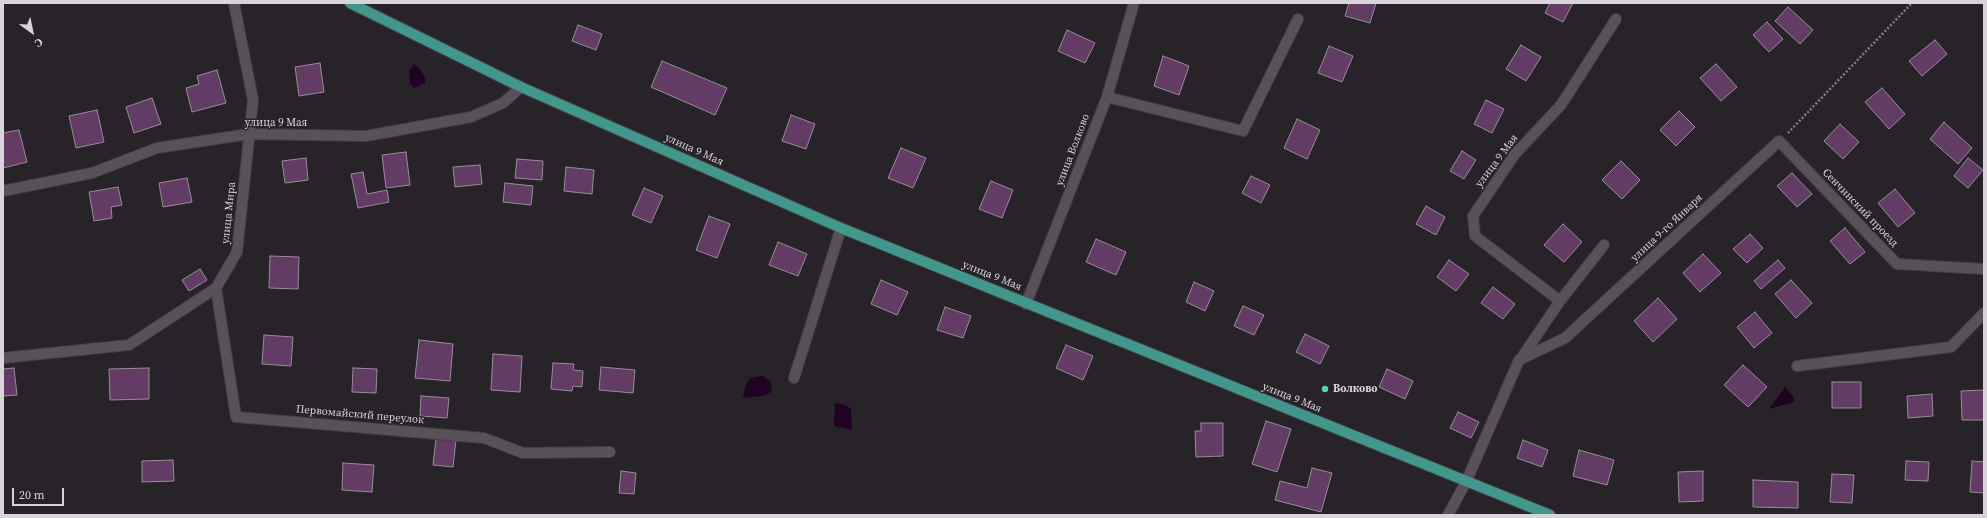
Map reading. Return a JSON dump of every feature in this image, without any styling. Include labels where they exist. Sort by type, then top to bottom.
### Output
[{"type":"main road","name":"улица 9 Мая","points":[[350,3],[521,87],[841,228],[1550,515]]},
{"type":"street","name":"улица Мира","points":[[3,358],[129,345],[216,288],[237,252],[253,100],[234,3]]},
{"type":"street","name":"улица Волково","points":[[1026,304],[1106,97],[1134,3]]},
{"type":"street","points":[[1106,97],[1243,131],[1298,19]]},
{"type":"street","name":"улица 9 Мая","points":[[1560,301],[1475,236],[1473,216],[1515,154],[1561,105],[1616,19]]},
{"type":"street","name":"улица 9 Мая","points":[[3,191],[92,173],[157,148],[249,134],[366,136],[471,117],[503,103],[521,87]]},
{"type":"street","name":"Сенчинский проезд","points":[[1779,141],[1897,264],[1984,269]]},
{"type":"street","name":"улица 9-го Января","points":[[1520,360],[1565,338],[1779,141]]},
{"type":"street","points":[[794,378],[841,228]]},
{"type":"street","points":[[1448,515],[1462,480],[1520,360],[1560,301],[1604,245]]},
{"type":"street","name":"Первомайский переулок","points":[[216,288],[236,417],[484,438],[523,453],[610,452]]},
{"type":"street","points":[[1797,366],[1951,347],[1984,313]]},
{"type":"path","points":[[1779,141],[1912,3]]},
{"type":"shaded area","points":[[414,64],[420,69],[425,78],[425,83],[414,88],[410,83],[409,71]]},
{"type":"shaded area","points":[[763,376],[770,381],[772,391],[764,396],[743,398],[745,387],[750,378]]},
{"type":"shaded area","points":[[1785,387],[1794,398],[1794,402],[1769,409]]},
{"type":"shaded area","points":[[835,403],[845,405],[851,409],[852,430],[834,426]]},
{"type":"building","points":[[1349,3],[1376,3],[1370,23],[1345,16]]},
{"type":"building","points":[[1550,3],[1573,3],[1563,22],[1545,13]]},
{"type":"building","points":[[1788,7],[1813,30],[1800,44],[1775,21]]},
{"type":"building","points":[[1767,22],[1783,39],[1769,52],[1753,35]]},
{"type":"building","points":[[578,25],[602,34],[596,50],[572,41]]},
{"type":"building","points":[[1067,30],[1095,43],[1085,63],[1058,51]]},
{"type":"building","points":[[1935,40],[1947,54],[1922,76],[1909,61]]},
{"type":"building","points":[[1521,45],[1541,57],[1526,81],[1506,69]]},
{"type":"building","points":[[1329,46],[1353,56],[1342,82],[1318,73]]},
{"type":"building","points":[[1163,56],[1189,66],[1179,95],[1154,86]]},
{"type":"building","points":[[662,61],[727,88],[715,115],[651,87]]},
{"type":"building","points":[[320,63],[324,92],[299,96],[295,67]]},
{"type":"building","points":[[1716,64],[1737,87],[1721,101],[1700,78]]},
{"type":"building","points":[[217,70],[226,103],[192,112],[186,88],[199,84],[197,76]]},
{"type":"building","points":[[1882,88],[1905,114],[1889,129],[1865,102]]},
{"type":"building","points":[[152,98],[161,124],[134,133],[126,107]]},
{"type":"building","points":[[1486,100],[1504,109],[1492,133],[1474,124]]},
{"type":"building","points":[[97,110],[104,142],[76,148],[69,116]]},
{"type":"building","points":[[1679,111],[1695,127],[1676,146],[1660,130]]},
{"type":"building","points":[[791,115],[815,124],[806,149],[782,141]]},
{"type":"building","points":[[1297,119],[1320,130],[1307,159],[1284,148]]},
{"type":"building","points":[[1944,122],[1972,148],[1958,164],[1930,139]]},
{"type":"building","points":[[1840,124],[1859,142],[1843,159],[1824,141]]},
{"type":"building","points":[[19,130],[27,162],[3,168],[3,133]]},
{"type":"building","points":[[901,148],[926,158],[913,188],[888,178]]},
{"type":"building","points":[[1462,151],[1476,160],[1464,179],[1450,171]]},
{"type":"building","points":[[406,152],[410,185],[386,188],[382,155]]},
{"type":"building","points":[[306,158],[308,180],[285,183],[282,161]]},
{"type":"building","points":[[1968,158],[1983,170],[1968,188],[1954,176]]},
{"type":"building","points":[[517,159],[543,161],[542,180],[515,178]]},
{"type":"building","points":[[1621,161],[1640,180],[1622,199],[1602,180]]},
{"type":"building","points":[[480,165],[482,184],[455,187],[453,167]]},
{"type":"building","points":[[566,167],[594,170],[592,194],[564,191]]},
{"type":"building","points":[[363,172],[367,194],[387,190],[389,202],[358,208],[351,174]]},
{"type":"building","points":[[1792,173],[1812,194],[1797,207],[1777,186]]},
{"type":"building","points":[[1251,176],[1270,185],[1261,203],[1242,193]]},
{"type":"building","points":[[187,178],[192,202],[163,207],[159,183]]},
{"type":"building","points":[[991,181],[1013,190],[1002,218],[979,209]]},
{"type":"building","points":[[505,183],[533,186],[531,205],[503,202]]},
{"type":"building","points":[[118,187],[122,205],[111,207],[112,218],[94,221],[89,192]]},
{"type":"building","points":[[644,188],[663,196],[651,223],[632,215]]},
{"type":"building","points":[[1895,189],[1915,213],[1898,227],[1878,203]]},
{"type":"building","points":[[1426,206],[1445,217],[1436,235],[1416,224]]},
{"type":"building","points":[[709,216],[730,224],[717,258],[696,250]]},
{"type":"building","points":[[1563,224],[1582,242],[1564,262],[1544,245]]},
{"type":"building","points":[[1845,228],[1865,252],[1850,264],[1830,241]]},
{"type":"building","points":[[1750,234],[1763,248],[1747,263],[1733,249]]},
{"type":"building","points":[[1096,239],[1126,252],[1116,275],[1086,262]]},
{"type":"building","points":[[778,242],[807,254],[798,276],[769,265]]},
{"type":"building","points":[[1703,254],[1721,273],[1700,292],[1683,273]]},
{"type":"building","points":[[270,256],[299,257],[298,289],[269,288]]},
{"type":"building","points":[[1449,260],[1469,274],[1456,291],[1437,277]]},
{"type":"building","points":[[1778,260],[1785,268],[1761,289],[1754,281]]},
{"type":"building","points":[[200,269],[207,280],[189,291],[182,280]]},
{"type":"building","points":[[881,280],[908,292],[897,315],[871,304]]},
{"type":"building","points":[[1791,280],[1812,303],[1796,318],[1775,294]]},
{"type":"building","points":[[1194,282],[1214,291],[1205,311],[1186,302]]},
{"type":"building","points":[[1493,287],[1515,304],[1503,319],[1481,303]]},
{"type":"building","points":[[1658,298],[1677,319],[1653,342],[1634,321]]},
{"type":"building","points":[[1243,306],[1264,315],[1254,335],[1234,326]]},
{"type":"building","points":[[945,307],[971,316],[963,338],[937,330]]},
{"type":"building","points":[[1755,312],[1772,333],[1754,348],[1737,327]]},
{"type":"building","points":[[1305,334],[1329,346],[1320,364],[1296,352]]},
{"type":"building","points":[[264,335],[293,337],[291,366],[262,364]]},
{"type":"building","points":[[419,340],[453,344],[450,381],[415,378]]},
{"type":"building","points":[[1066,345],[1093,356],[1083,380],[1056,368]]},
{"type":"building","points":[[493,354],[522,356],[520,392],[491,390]]},
{"type":"building","points":[[553,363],[574,364],[573,370],[583,371],[582,387],[573,386],[572,391],[551,389]]},
{"type":"building","points":[[1743,365],[1767,387],[1748,407],[1724,385]]},
{"type":"building","points":[[601,367],[635,370],[633,393],[599,390]]},
{"type":"building","points":[[14,368],[17,395],[3,396],[3,369]]},
{"type":"building","points":[[149,368],[149,399],[110,400],[109,369]]},
{"type":"building","points":[[353,368],[377,369],[376,393],[352,392]]},
{"type":"building","points":[[1387,369],[1413,381],[1405,399],[1379,387]]},
{"type":"building","points":[[1832,382],[1861,382],[1861,408],[1832,408]]},
{"type":"building","points":[[1984,390],[1984,420],[1962,420],[1961,391]]},
{"type":"building","points":[[1932,394],[1933,416],[1908,418],[1907,396]]},
{"type":"building","points":[[421,396],[449,398],[447,418],[420,416]]},
{"type":"building","points":[[1458,412],[1479,422],[1471,438],[1450,428]]},
{"type":"building","points":[[1266,421],[1291,429],[1277,472],[1252,464]]},
{"type":"building","points":[[1201,423],[1223,423],[1223,456],[1196,457],[1195,431],[1201,431]]},
{"type":"building","points":[[436,438],[456,440],[453,467],[433,465]]},
{"type":"building","points":[[1523,440],[1548,450],[1542,467],[1517,458]]},
{"type":"building","points":[[1579,450],[1614,460],[1607,485],[1573,476]]},
{"type":"building","points":[[173,460],[174,481],[142,482],[142,461]]},
{"type":"building","points":[[1906,461],[1929,462],[1928,481],[1905,480]]},
{"type":"building","points":[[1972,461],[1984,462],[1984,493],[1970,492]]},
{"type":"building","points":[[343,463],[374,465],[372,492],[342,490]]},
{"type":"building","points":[[1312,468],[1332,473],[1321,512],[1275,500],[1280,481],[1307,488]]},
{"type":"building","points":[[621,471],[636,473],[634,494],[619,493]]},
{"type":"building","points":[[1703,471],[1703,501],[1679,502],[1678,472]]},
{"type":"building","points":[[1832,474],[1854,475],[1852,503],[1830,502]]},
{"type":"building","points":[[1753,480],[1798,482],[1798,508],[1753,507]]},
{"type":"place","name":"Волково","points":[[1325,389]]}]
